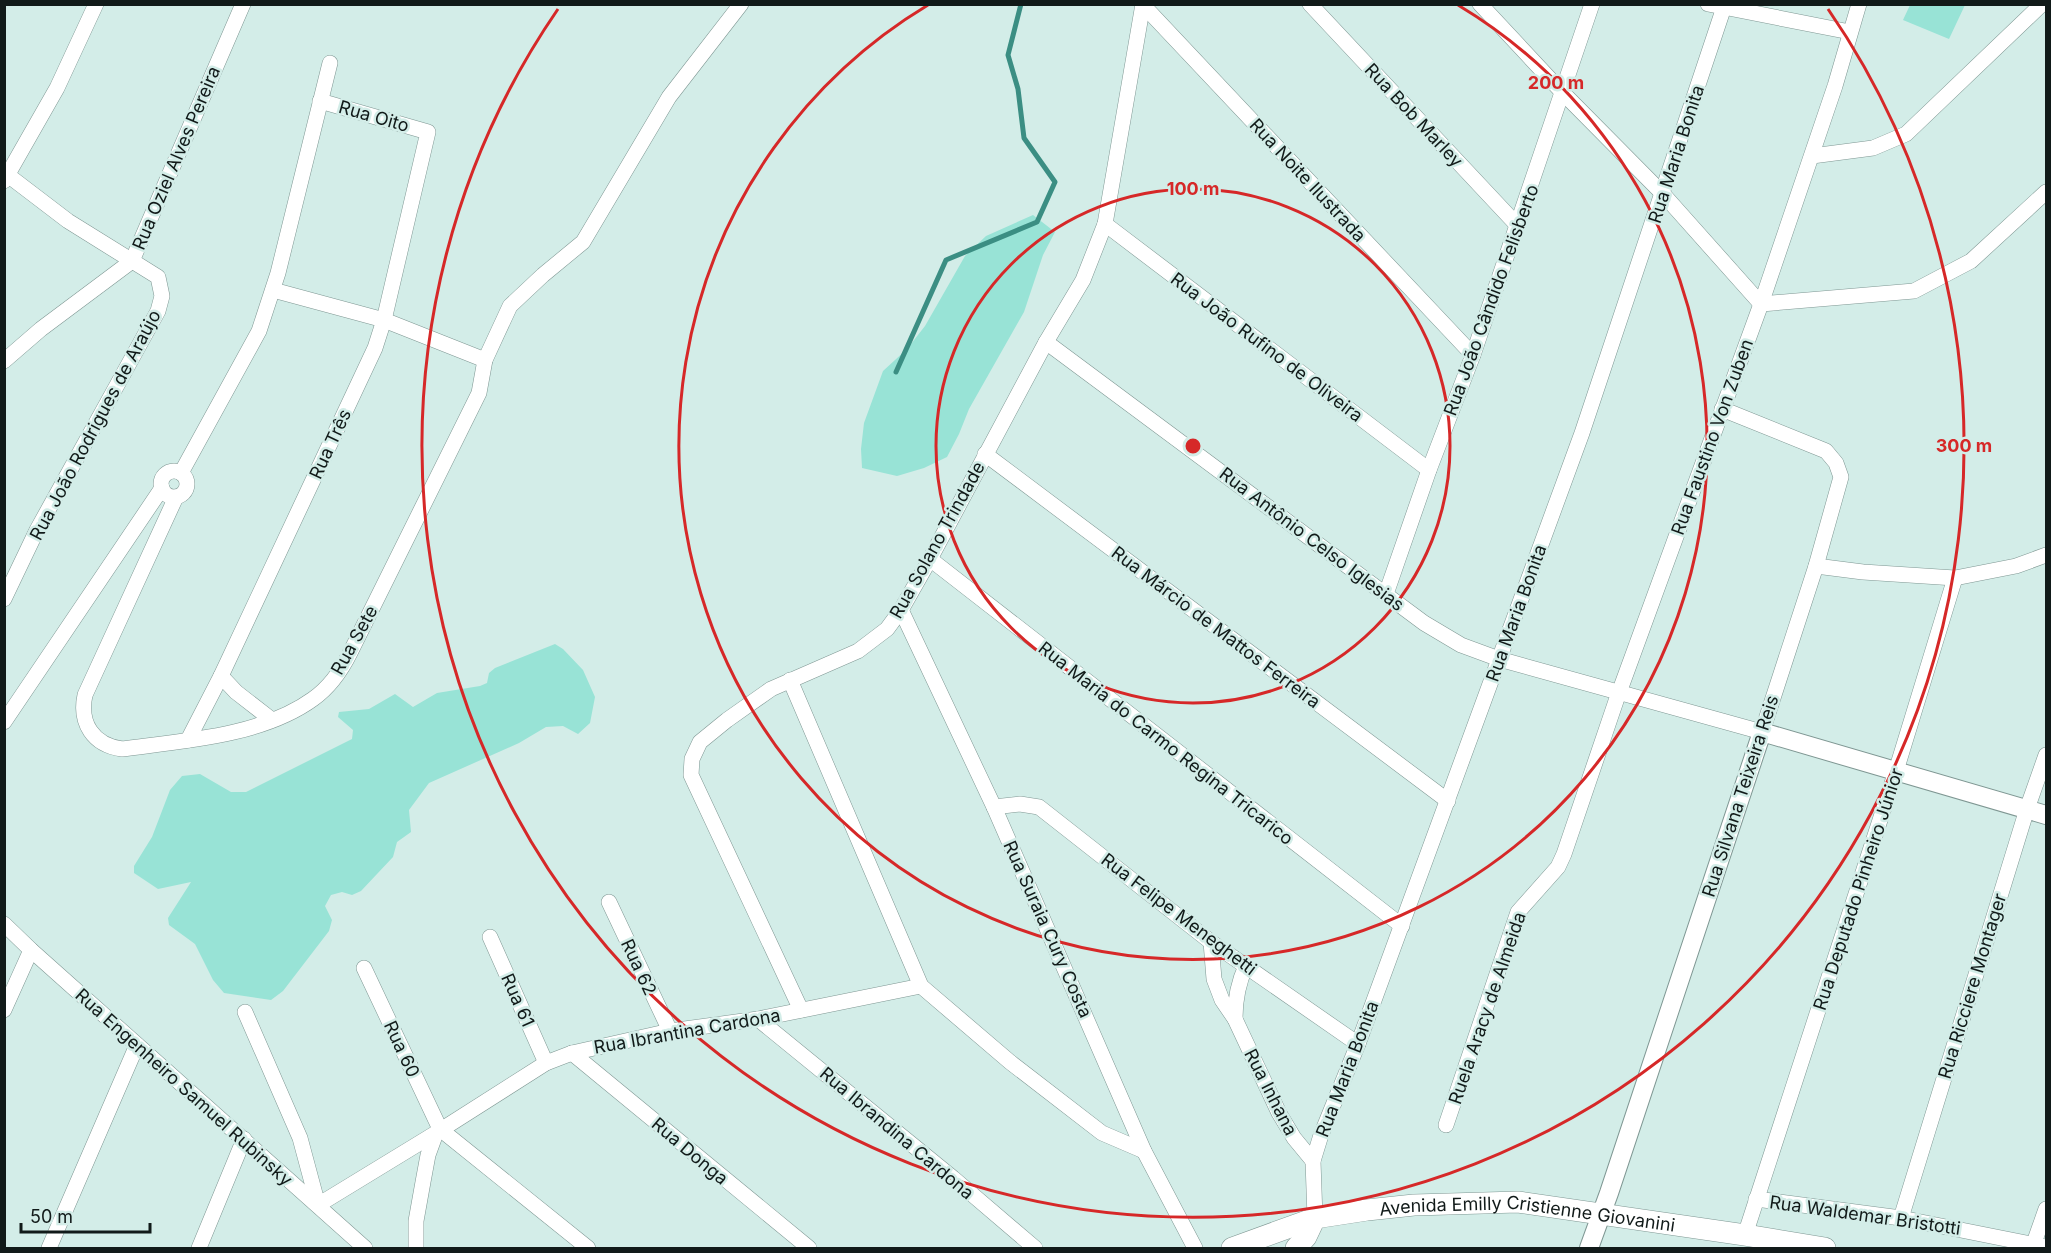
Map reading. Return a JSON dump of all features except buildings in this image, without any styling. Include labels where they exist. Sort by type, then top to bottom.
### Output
[{"type":"main road","name":"Avenida Emilly Cristienne Giovanini","points":[[1232,1248],[1315,1218],[1414,1205],[1518,1202],[1825,1248]]},
{"type":"main road","points":[[1296,1248],[1306,1237],[1315,1218]]},
{"type":"street","points":[[96,4],[57,88],[6,176],[68,221],[132,261]]},
{"type":"street","name":"Rua Oziel Alves Pereira","points":[[4,362],[41,329],[132,261],[243,4]]},
{"type":"street","name":"Rua Sete","points":[[176,497],[85,695],[83,714],[89,731],[103,744],[122,749],[188,741],[246,729],[272,720],[313,699],[326,688],[344,665],[479,393],[485,360],[510,306],[583,242],[669,97],[741,4]]},
{"type":"street","name":"Rua Bob Marley","points":[[1310,4],[1518,226]]},
{"type":"street","points":[[1480,4],[1563,93],[1663,194],[1761,304],[1914,291],[1971,261],[2046,192]]},
{"type":"street","name":"Rua João Cândido Felisberto","points":[[1386,594],[1429,470],[1473,355],[1592,4]]},
{"type":"street","points":[[1707,4],[1850,32]]},
{"type":"street","name":"Rua Faustino Von Zuben","points":[[1558,867],[1619,692],[1761,304],[1835,86],[1859,4]]},
{"type":"street","points":[[1812,156],[1873,148],[1906,134],[2042,4]]},
{"type":"street","name":"Rua Solano Trindade","points":[[801,1010],[691,775],[692,759],[700,741],[771,689],[858,651],[887,629],[901,610],[1046,342],[1083,280],[1105,224],[1143,5]]},
{"type":"street","name":"Rua Noite Ilustrada","points":[[1143,5],[1473,355]]},
{"type":"street","name":"Rua Maria Bonita","points":[[1315,1218],[1313,1161],[1321,1135],[1402,926],[1582,433],[1724,7]]},
{"type":"street","points":[[181,473],[259,331],[273,290],[330,63]]},
{"type":"street","name":"Rua Oito","points":[[320,101],[428,132]]},
{"type":"street","name":"Rua Três","points":[[188,741],[221,676],[375,348],[384,320],[428,132]]},
{"type":"street","name":"Rua João Rufino de Oliveira","points":[[1105,224],[1429,470]]},
{"type":"street","name":"Rua João Rodrigues de Araújo","points":[[4,599],[37,530],[158,311],[162,296],[158,277],[132,261]]},
{"type":"street","points":[[273,290],[384,320],[485,360]]},
{"type":"street","name":"Rua Antônio Celso Iglesias","points":[[1046,342],[1424,623],[1461,645],[1499,659],[1762,732]]},
{"type":"street","name":"Rua Silvana Teixeira Reis","points":[[1589,1248],[1762,732],[1816,566],[1841,477],[1836,463],[1826,451],[1722,409]]},
{"type":"street","name":"Rua Márcio de Mattos Ferreira","points":[[985,454],[1448,801]]},
{"type":"street","points":[[169,472],[181,473],[185,478],[186,490],[176,497],[165,493],[162,482],[169,472]]},
{"type":"street","points":[[4,722],[162,488]]},
{"type":"street","points":[[1816,566],[1863,572],[1955,578],[2016,566],[2046,555]]},
{"type":"street","name":"Rua Maria do Carmo Regina Tricarico","points":[[930,559],[1402,926]]},
{"type":"street","name":"Rua Deputado Pinheiro Júnior","points":[[1756,1199],[1896,771],[1955,578]]},
{"type":"street","name":"Rua Suraia Cury Costa","points":[[901,610],[994,807],[1144,1151],[1195,1248]]},
{"type":"street","points":[[221,676],[236,692],[272,720]]},
{"type":"street","points":[[790,680],[921,986],[1010,1062],[1102,1133],[1144,1151]]},
{"type":"street","points":[[1762,732],[2046,815]]},
{"type":"street","name":"Rua Ricciere Montager","points":[[1901,1218],[2027,809],[2046,755]]},
{"type":"street","name":"Rua Felipe Meneghetti","points":[[994,807],[1020,804],[1039,807],[1211,942],[1358,1044]]},
{"type":"street","name":"Ruela Aracy de Almeida","points":[[1446,1125],[1518,912],[1558,867]]},
{"type":"street","name":"Rua 62","points":[[609,902],[670,1031]]},
{"type":"street","name":"Rua Engenheiro Samuel Rubinsky","points":[[4,924],[318,1205],[357,1246]]},
{"type":"street","name":"Rua 61","points":[[490,937],[546,1063]]},
{"type":"street","name":"Rua Inhana","points":[[1211,942],[1214,979],[1222,1000],[1235,1019],[1279,1113],[1294,1138],[1313,1161]]},
{"type":"street","points":[[4,1010],[31,950]]},
{"type":"street","points":[[1235,1019],[1235,1004],[1240,980],[1246,966]]},
{"type":"street","name":"Rua 60","points":[[364,968],[438,1131]]},
{"type":"street","name":"Rua Ibrantina Cardona","points":[[318,1205],[546,1063],[572,1053],[670,1031],[759,1018],[921,986]]},
{"type":"street","points":[[245,1012],[300,1138],[318,1205]]},
{"type":"street","name":"Rua Ibrandina Cardona","points":[[759,1018],[1035,1248]]},
{"type":"street","points":[[48,1248],[138,1046]]},
{"type":"street","name":"Rua Donga","points":[[572,1053],[809,1248]]},
{"type":"street","points":[[416,1248],[416,1221],[428,1155],[438,1131],[588,1248]]},
{"type":"street","points":[[199,1248],[244,1139]]},
{"type":"street","name":"Rua Waldemar Bristotti","points":[[1745,1235],[1756,1199],[1901,1218],[2040,1245]]},
{"type":"street","points":[[2040,1245],[2046,1209]]},
{"type":"green space","points":[[1910,4],[1965,5],[1949,39],[1903,20]]},
{"type":"green space","points":[[1033,215],[1055,232],[1043,255],[1024,312],[969,409],[947,457],[924,468],[897,476],[862,468],[861,449],[864,423],[883,371],[907,349],[925,326],[965,256],[986,236]]},
{"type":"green space","points":[[555,644],[583,670],[595,697],[590,723],[578,734],[563,726],[546,727],[519,743],[429,783],[409,810],[411,832],[397,842],[393,857],[361,891],[352,895],[342,892],[331,895],[325,906],[332,920],[329,931],[283,991],[271,1000],[224,993],[213,980],[195,944],[169,925],[168,918],[191,882],[158,889],[134,873],[134,866],[152,837],[170,790],[182,776],[200,774],[231,792],[246,792],[352,739],[353,730],[338,717],[339,712],[369,709],[395,694],[413,707],[437,693],[480,686],[487,683],[489,673],[495,668]]},
{"type":"waterway","points":[[896,372],[946,260],[1037,222],[1055,182],[1024,138],[1018,89],[1008,55],[1021,4]]}]
